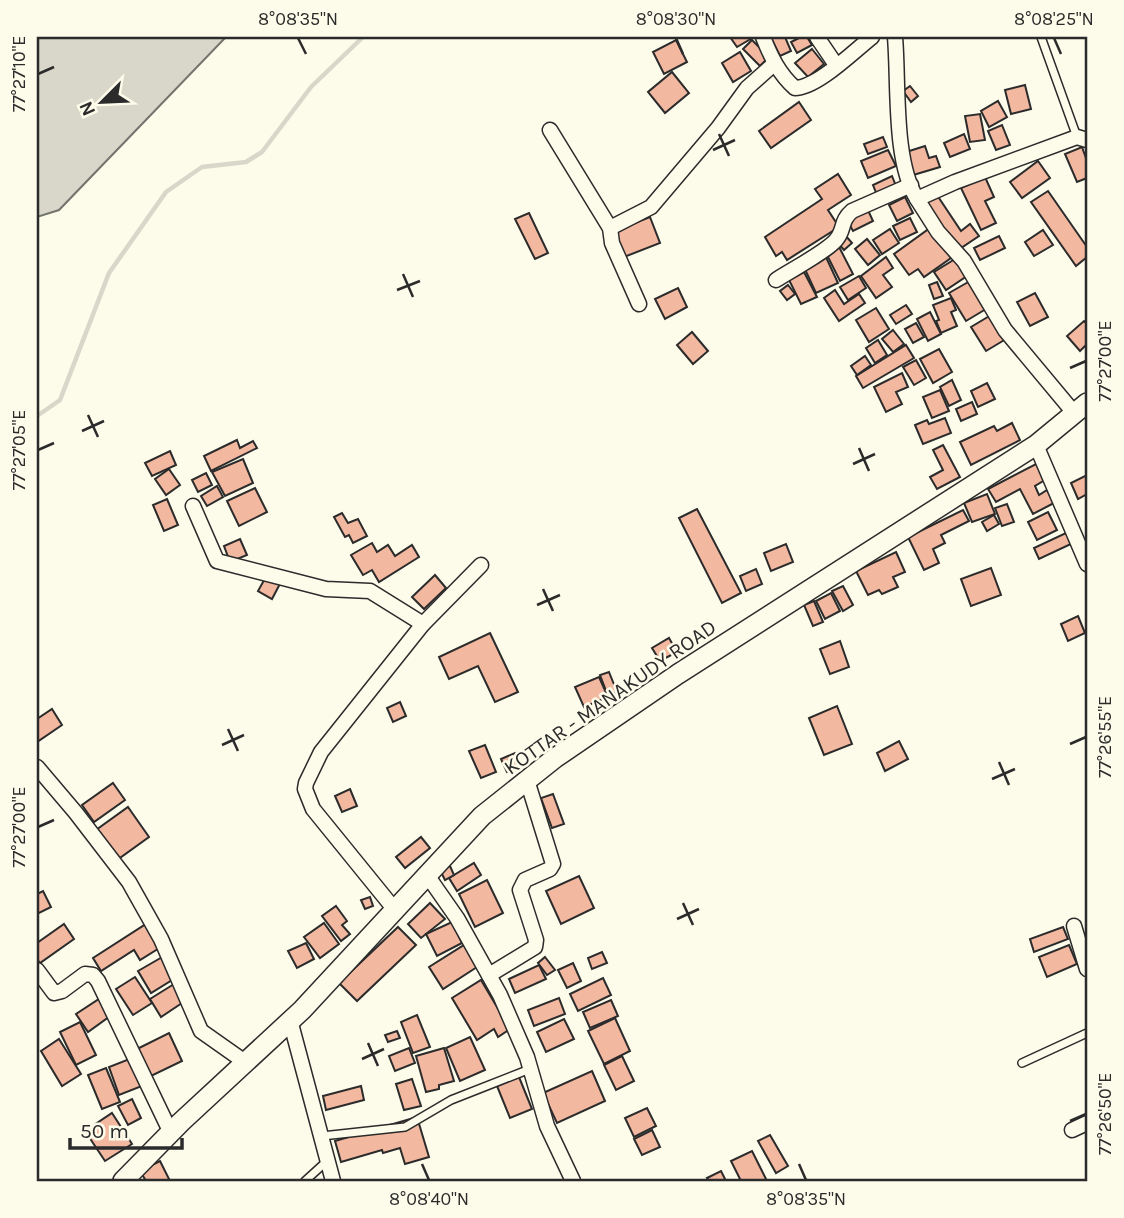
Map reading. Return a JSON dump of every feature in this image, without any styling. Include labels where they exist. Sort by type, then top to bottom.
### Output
[{"type":"main road","name":"KOTTAR - MANAKUDY ROAD","points":[[123,1181],[290,1020],[482,816],[555,758],[678,674],[1036,445],[1081,408]]},
{"type":"street","points":[[763,37],[774,64],[795,88],[816,83],[872,37]]},
{"type":"street","points":[[817,37],[836,65]]},
{"type":"street","points":[[895,37],[899,131],[917,200],[938,232],[964,261],[1005,330],[1081,408]]},
{"type":"street","points":[[610,228],[651,207],[719,128],[747,88],[774,64]]},
{"type":"street","points":[[550,130],[610,228],[612,243],[639,304]]},
{"type":"street","points":[[917,200],[955,182],[1082,139]]},
{"type":"street","points":[[776,280],[838,239],[845,217],[852,211],[911,185]]},
{"type":"street","points":[[1036,445],[1087,565]]},
{"type":"street","points":[[193,506],[218,561],[327,589],[370,591],[423,624]]},
{"type":"street","points":[[395,910],[313,809],[305,789],[306,783],[321,752],[423,624],[481,565]]},
{"type":"street","points":[[37,767],[129,882],[161,939],[201,1031],[245,1062]]},
{"type":"street","points":[[489,975],[535,947],[536,940],[520,890],[525,880],[550,869],[553,864],[527,780]]},
{"type":"street","points":[[428,875],[457,918],[500,995],[530,1068],[547,1126],[573,1181]]},
{"type":"street","points":[[1074,926],[1087,969]]},
{"type":"street","points":[[37,970],[54,993],[62,991],[85,974],[93,975],[98,981],[171,1133]]},
{"type":"street","points":[[290,1020],[333,1181]]},
{"type":"street","points":[[1072,1130],[1087,1123]]},
{"type":"lane","points":[[1041,37],[1082,139]]},
{"type":"lane","points":[[1021,1063],[1087,1033]]},
{"type":"lane","points":[[322,1136],[405,1127],[451,1100],[530,1068]]},
{"type":"lane","points":[[305,1181],[328,1161]]},
{"type":"shaded area","points":[[37,37],[226,37],[59,210],[37,217]]},
{"type":"building","points":[[730,37],[754,37],[737,47]]},
{"type":"building","points":[[785,37],[791,51],[780,56],[771,38]]},
{"type":"building","points":[[807,37],[812,45],[797,53],[791,42]]},
{"type":"building","points":[[676,40],[687,62],[664,74],[653,52]]},
{"type":"building","points":[[752,40],[769,57],[760,66],[743,49]]},
{"type":"building","points":[[812,49],[824,64],[808,77],[795,63]]},
{"type":"building","points":[[740,52],[751,71],[733,82],[722,63]]},
{"type":"building","points":[[672,72],[689,93],[665,113],[648,92]]},
{"type":"building","points":[[1025,85],[1031,109],[1011,114],[1005,90]]},
{"type":"building","points":[[910,86],[918,96],[911,102],[903,91]]},
{"type":"building","points":[[998,101],[1007,117],[989,127],[981,111]]},
{"type":"building","points":[[799,102],[811,120],[771,148],[759,131]]},
{"type":"building","points":[[980,114],[985,140],[970,142],[965,116]]},
{"type":"building","points":[[1002,125],[1010,145],[996,150],[988,131]]},
{"type":"building","points":[[964,134],[970,149],[950,157],[944,143]]},
{"type":"building","points":[[883,137],[887,147],[868,154],[864,144]]},
{"type":"building","points":[[925,146],[929,158],[936,156],[940,167],[910,176],[903,153]]},
{"type":"building","points":[[1082,147],[1087,161],[1087,178],[1077,182],[1065,154]]},
{"type":"building","points":[[888,150],[896,166],[868,178],[861,161]]},
{"type":"building","points":[[1038,161],[1050,178],[1022,198],[1010,182]]},
{"type":"building","points":[[838,174],[851,195],[828,210],[839,227],[787,260],[782,252],[776,256],[765,237],[822,199],[815,189]]},
{"type":"building","points":[[892,176],[896,186],[877,195],[873,185]]},
{"type":"building","points":[[985,177],[994,197],[985,201],[996,223],[981,230],[961,188]]},
{"type":"building","points":[[1048,191],[1087,247],[1087,257],[1076,266],[1031,202]]},
{"type":"building","points":[[937,195],[961,231],[970,224],[979,236],[958,250],[926,203]]},
{"type":"building","points":[[905,197],[913,213],[897,221],[889,205]]},
{"type":"building","points":[[867,208],[873,221],[853,231],[846,218]]},
{"type":"building","points":[[529,213],[548,253],[535,259],[515,219]]},
{"type":"building","points":[[650,217],[660,243],[624,257],[614,231]]},
{"type":"building","points":[[910,218],[917,232],[900,240],[893,226]]},
{"type":"building","points":[[930,228],[951,258],[924,277],[918,269],[909,275],[894,254]]},
{"type":"building","points":[[890,229],[899,243],[882,254],[873,240]]},
{"type":"building","points":[[1043,230],[1053,245],[1034,256],[1025,242]]},
{"type":"building","points":[[845,235],[852,243],[844,250],[837,242]]},
{"type":"building","points":[[999,236],[1005,248],[980,260],[974,248]]},
{"type":"building","points":[[867,239],[880,255],[868,265],[855,249]]},
{"type":"building","points":[[837,243],[853,274],[840,281],[824,249]]},
{"type":"building","points":[[825,255],[838,283],[816,293],[803,265]]},
{"type":"building","points":[[886,257],[893,268],[883,275],[892,287],[876,298],[861,276]]},
{"type":"building","points":[[955,259],[967,276],[946,290],[934,272]]},
{"type":"building","points":[[804,272],[817,297],[801,304],[789,280]]},
{"type":"building","points":[[859,276],[866,288],[848,300],[840,287]]},
{"type":"building","points":[[970,281],[986,309],[966,321],[949,293]]},
{"type":"building","points":[[937,282],[943,296],[934,299],[929,285]]},
{"type":"building","points":[[788,285],[795,294],[787,300],[780,291]]},
{"type":"building","points":[[678,288],[687,307],[665,319],[655,299]]},
{"type":"building","points":[[835,290],[844,304],[859,294],[865,303],[839,321],[824,298]]},
{"type":"building","points":[[1035,293],[1048,317],[1030,326],[1017,302]]},
{"type":"building","points":[[951,298],[956,310],[951,312],[957,326],[941,333],[933,305]]},
{"type":"building","points":[[906,305],[912,314],[896,324],[890,315]]},
{"type":"building","points":[[876,308],[889,329],[869,342],[856,320]]},
{"type":"building","points":[[930,312],[941,334],[928,341],[917,319]]},
{"type":"building","points":[[991,315],[1006,339],[986,351],[971,327]]},
{"type":"building","points":[[1084,321],[1087,324],[1087,344],[1080,351],[1067,336]]},
{"type":"building","points":[[916,323],[924,337],[913,343],[905,329]]},
{"type":"building","points":[[893,330],[904,344],[893,352],[882,339]]},
{"type":"building","points":[[692,332],[708,351],[693,364],[677,345]]},
{"type":"building","points":[[878,340],[887,355],[875,363],[866,348]]},
{"type":"building","points":[[906,345],[914,358],[863,388],[856,376]]},
{"type":"building","points":[[939,349],[952,372],[933,383],[920,359]]},
{"type":"building","points":[[865,356],[871,365],[857,375],[851,366]]},
{"type":"building","points":[[916,360],[926,378],[914,385],[903,367]]},
{"type":"building","points":[[902,373],[908,387],[896,392],[902,404],[886,412],[874,387]]},
{"type":"building","points":[[952,380],[961,400],[949,406],[940,387]]},
{"type":"building","points":[[987,383],[995,399],[978,407],[971,391]]},
{"type":"building","points":[[940,390],[949,411],[932,418],[923,397]]},
{"type":"building","points":[[972,402],[977,414],[961,421],[956,409]]},
{"type":"building","points":[[945,418],[951,433],[923,444],[915,425],[927,420],[929,424]]},
{"type":"building","points":[[1012,423],[1020,440],[971,465],[960,442],[994,426],[997,431]]},
{"type":"building","points":[[237,440],[240,448],[253,441],[257,448],[211,471],[204,456]]},
{"type":"building","points":[[943,445],[960,477],[937,489],[930,477],[943,470],[933,450]]},
{"type":"building","points":[[170,451],[176,465],[152,476],[145,463]]},
{"type":"building","points":[[243,459],[253,483],[225,496],[212,472]]},
{"type":"building","points":[[1036,464],[1045,480],[1035,486],[1039,495],[1047,490],[1054,503],[1033,514],[1020,489],[996,502],[988,489]]},
{"type":"building","points":[[169,469],[180,485],[166,495],[155,479]]},
{"type":"building","points":[[206,473],[212,485],[198,492],[192,480]]},
{"type":"building","points":[[1087,475],[1087,494],[1078,499],[1071,483]]},
{"type":"building","points":[[217,486],[223,497],[207,506],[201,496]]},
{"type":"building","points":[[255,488],[267,512],[239,526],[227,501]]},
{"type":"building","points":[[987,494],[995,514],[972,522],[964,503]]},
{"type":"building","points":[[167,499],[178,525],[164,531],[153,505]]},
{"type":"building","points":[[1007,504],[1014,522],[1002,526],[995,508]]},
{"type":"building","points":[[697,509],[741,593],[722,603],[679,518]]},
{"type":"building","points":[[963,510],[969,521],[941,535],[945,543],[933,549],[939,563],[924,570],[908,537]]},
{"type":"building","points":[[1048,512],[1057,530],[1037,540],[1028,522]]},
{"type":"building","points":[[342,513],[348,523],[358,519],[367,536],[353,543],[349,535],[345,537],[334,517]]},
{"type":"building","points":[[994,515],[999,524],[987,531],[982,522]]},
{"type":"building","points":[[1068,532],[1073,543],[1039,559],[1034,548]]},
{"type":"building","points":[[240,539],[247,555],[230,562],[224,546]]},
{"type":"building","points":[[372,543],[377,552],[388,545],[395,556],[412,545],[419,557],[379,582],[372,570],[363,575],[351,555]]},
{"type":"building","points":[[786,544],[793,562],[771,571],[764,553]]},
{"type":"building","points":[[896,552],[905,572],[893,577],[898,587],[882,594],[879,590],[868,595],[856,571]]},
{"type":"building","points":[[991,568],[1001,595],[971,606],[961,579]]},
{"type":"building","points":[[756,569],[762,584],[746,591],[740,576]]},
{"type":"building","points":[[268,573],[282,580],[272,599],[258,591]]},
{"type":"building","points":[[435,575],[446,588],[424,609],[412,597]]},
{"type":"building","points":[[843,586],[853,605],[843,611],[832,591]]},
{"type":"building","points":[[831,593],[840,611],[825,619],[816,601]]},
{"type":"building","points":[[814,601],[823,622],[813,626],[804,605]]},
{"type":"building","points":[[1078,616],[1085,633],[1068,641],[1061,624]]},
{"type":"building","points":[[490,633],[518,692],[495,702],[478,666],[449,679],[439,657]]},
{"type":"building","points":[[669,638],[677,652],[660,661],[652,648]]},
{"type":"building","points":[[840,641],[849,667],[830,674],[820,649]]},
{"type":"building","points":[[609,672],[617,692],[608,696],[600,675]]},
{"type":"building","points":[[599,677],[608,697],[584,707],[575,687]]},
{"type":"building","points":[[400,702],[406,716],[393,722],[387,708]]},
{"type":"building","points":[[837,706],[852,744],[824,755],[809,718]]},
{"type":"building","points":[[52,709],[62,725],[37,742],[37,719]]},
{"type":"building","points":[[899,741],[908,759],[885,771],[877,753]]},
{"type":"building","points":[[485,745],[496,772],[481,778],[469,751]]},
{"type":"building","points":[[515,753],[521,766],[507,772],[501,759]]},
{"type":"building","points":[[113,783],[125,800],[94,822],[82,805]]},
{"type":"building","points":[[350,789],[357,806],[342,812],[335,796]]},
{"type":"building","points":[[553,794],[564,824],[552,828],[541,798]]},
{"type":"building","points":[[128,807],[149,837],[117,860],[96,830]]},
{"type":"building","points":[[421,837],[430,848],[405,868],[396,857]]},
{"type":"building","points":[[474,863],[481,875],[457,891],[449,878]]},
{"type":"building","points":[[450,866],[454,875],[445,880],[440,870]]},
{"type":"building","points":[[579,876],[594,908],[561,924],[546,891]]},
{"type":"building","points":[[487,880],[503,913],[475,927],[459,894]]},
{"type":"building","points":[[43,891],[51,907],[37,914],[37,894]]},
{"type":"building","points":[[370,897],[373,906],[365,909],[361,900]]},
{"type":"building","points":[[430,903],[445,919],[421,938],[408,924]]},
{"type":"building","points":[[336,906],[347,921],[342,925],[350,934],[341,941],[322,916]]},
{"type":"building","points":[[452,922],[462,943],[437,956],[426,934]]},
{"type":"building","points":[[324,923],[339,944],[320,958],[304,937]]},
{"type":"building","points":[[64,924],[74,939],[40,963],[37,959],[37,943]]},
{"type":"building","points":[[146,924],[161,947],[140,960],[134,950],[101,971],[93,958]]},
{"type":"building","points":[[398,927],[416,945],[357,1001],[339,983]]},
{"type":"building","points":[[1063,927],[1068,939],[1034,952],[1030,939]]},
{"type":"building","points":[[306,943],[314,959],[297,968],[288,951]]},
{"type":"building","points":[[464,945],[477,967],[443,989],[429,967]]},
{"type":"building","points":[[1069,945],[1077,964],[1047,977],[1039,957]]},
{"type":"building","points":[[602,952],[607,963],[592,969],[588,958]]},
{"type":"building","points":[[164,956],[177,977],[151,993],[138,971]]},
{"type":"building","points":[[545,957],[555,970],[547,975],[538,963]]},
{"type":"building","points":[[573,963],[581,981],[567,988],[558,970]]},
{"type":"building","points":[[539,965],[546,979],[515,993],[509,979]]},
{"type":"building","points":[[135,977],[152,1003],[133,1015],[116,989]]},
{"type":"building","points":[[603,978],[611,995],[578,1011],[570,994]]},
{"type":"building","points":[[481,980],[510,1029],[498,1037],[494,1029],[477,1040],[452,998]]},
{"type":"building","points":[[174,984],[185,1001],[161,1017],[150,999]]},
{"type":"building","points":[[102,997],[113,1014],[88,1032],[76,1014]]},
{"type":"building","points":[[559,998],[565,1014],[534,1026],[528,1010]]},
{"type":"building","points":[[611,1000],[618,1016],[590,1028],[583,1012]]},
{"type":"building","points":[[417,1015],[430,1047],[413,1053],[401,1022]]},
{"type":"building","points":[[615,1018],[630,1051],[604,1064],[588,1031]]},
{"type":"building","points":[[564,1019],[574,1039],[546,1052],[537,1032]]},
{"type":"building","points":[[80,1022],[96,1055],[76,1065],[60,1032]]},
{"type":"building","points":[[397,1031],[400,1038],[388,1042],[385,1035]]},
{"type":"building","points":[[169,1033],[182,1061],[151,1076],[137,1049]]},
{"type":"building","points":[[470,1037],[485,1070],[460,1081],[446,1048]]},
{"type":"building","points":[[59,1039],[81,1074],[62,1086],[41,1051]]},
{"type":"building","points":[[409,1048],[415,1063],[395,1071],[389,1056]]},
{"type":"building","points":[[444,1048],[454,1081],[426,1092],[416,1056]]},
{"type":"building","points":[[622,1056],[634,1081],[616,1090],[604,1065]]},
{"type":"building","points":[[132,1058],[142,1086],[119,1095],[109,1067]]},
{"type":"building","points":[[106,1068],[120,1102],[102,1109],[88,1075]]},
{"type":"building","points":[[592,1071],[605,1101],[557,1123],[543,1093]]},
{"type":"building","points":[[519,1077],[532,1109],[510,1118],[497,1086]]},
{"type":"building","points":[[412,1079],[421,1106],[404,1110],[396,1084]]},
{"type":"building","points":[[361,1086],[364,1100],[326,1110],[323,1096]]},
{"type":"building","points":[[132,1099],[141,1118],[128,1125],[118,1106]]},
{"type":"building","points":[[647,1108],[656,1126],[634,1137],[625,1118]]},
{"type":"building","points":[[112,1113],[132,1144],[105,1161],[85,1131]]},
{"type":"building","points":[[417,1117],[429,1157],[405,1164],[400,1148],[383,1153],[382,1150],[341,1162],[335,1141]]},
{"type":"building","points":[[652,1130],[660,1147],[642,1155],[634,1139]]},
{"type":"building","points":[[770,1135],[788,1166],[776,1173],[758,1141]]},
{"type":"building","points":[[752,1151],[767,1181],[741,1181],[731,1161]]},
{"type":"building","points":[[160,1161],[170,1181],[146,1181],[140,1171]]},
{"type":"building","points":[[721,1171],[726,1181],[709,1181],[707,1178]]},
{"type":"waterway","points":[[37,416],[60,400],[109,273],[166,192],[202,167],[246,162],[262,152],[311,87],[363,37]]}]
